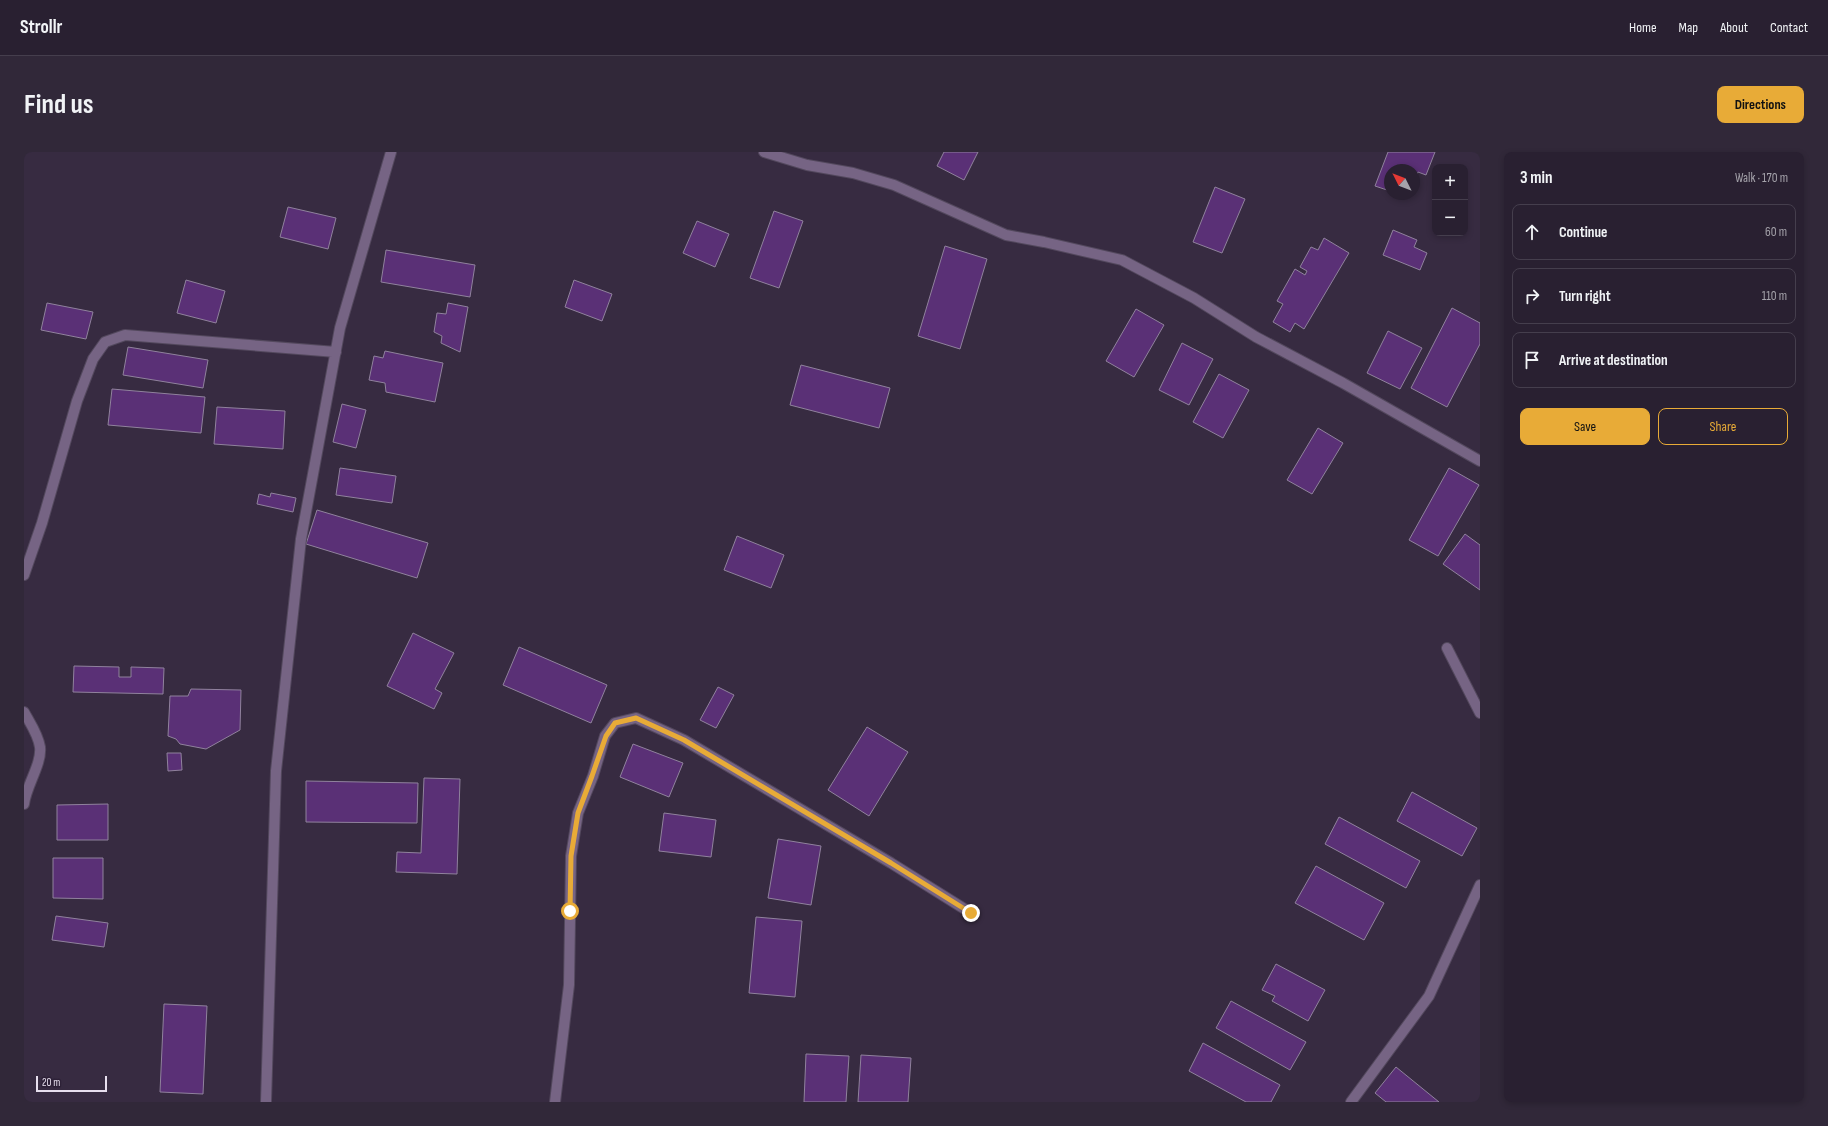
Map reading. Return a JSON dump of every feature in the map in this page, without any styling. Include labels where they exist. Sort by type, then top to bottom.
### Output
[{"type":"street","points":[[266,1102],[276,771],[301,539],[340,328],[391,152]]},
{"type":"street","points":[[764,152],[807,166],[853,173],[894,185],[1006,235],[1122,260],[1194,298],[1256,338],[1343,383],[1480,461]]},
{"type":"street","points":[[24,575],[42,523],[77,401],[93,359],[105,342],[125,335],[336,352]]},
{"type":"street","points":[[1447,648],[1480,713]]},
{"type":"street","points":[[24,712],[37,736],[40,748],[37,764],[25,795],[24,804]]},
{"type":"street","points":[[555,1102],[570,985],[571,856],[578,813],[606,736],[615,723],[636,718],[684,740],[891,863],[971,913]]},
{"type":"street","points":[[1351,1102],[1429,996],[1480,885]]},
{"type":"building","points":[[944,152],[978,152],[964,180],[937,166]]},
{"type":"building","points":[[1388,152],[1435,152],[1426,175],[1420,173],[1420,164],[1384,164],[1384,189],[1375,186]]},
{"type":"building","points":[[1215,187],[1245,199],[1222,253],[1193,242]]},
{"type":"building","points":[[288,207],[336,218],[328,249],[280,237]]},
{"type":"building","points":[[774,211],[803,221],[779,288],[750,278]]},
{"type":"building","points":[[697,221],[729,234],[715,267],[683,253]]},
{"type":"building","points":[[1393,230],[1417,240],[1414,247],[1427,253],[1420,270],[1383,255]]},
{"type":"building","points":[[1324,238],[1349,253],[1304,329],[1295,323],[1290,332],[1273,322],[1283,304],[1277,301],[1295,269],[1305,275],[1307,271],[1300,267],[1311,247],[1318,250]]},
{"type":"building","points":[[945,246],[987,259],[960,349],[918,336]]},
{"type":"building","points":[[386,250],[475,265],[470,297],[381,282]]},
{"type":"building","points":[[186,280],[225,291],[216,323],[177,313]]},
{"type":"building","points":[[574,280],[612,294],[602,321],[565,307]]},
{"type":"building","points":[[47,303],[93,312],[86,339],[41,330]]},
{"type":"building","points":[[448,303],[468,307],[460,352],[441,343],[442,336],[434,332],[437,313],[446,314]]},
{"type":"building","points":[[1452,308],[1480,323],[1480,344],[1447,407],[1411,388]]},
{"type":"building","points":[[1136,309],[1164,325],[1134,377],[1106,361]]},
{"type":"building","points":[[1388,331],[1422,348],[1400,389],[1367,373]]},
{"type":"building","points":[[1182,343],[1213,359],[1189,405],[1159,390]]},
{"type":"building","points":[[128,347],[208,360],[203,388],[123,375]]},
{"type":"building","points":[[385,351],[443,363],[435,402],[386,392],[385,383],[369,380],[374,356],[383,358]]},
{"type":"building","points":[[801,365],[890,388],[879,428],[790,405]]},
{"type":"building","points":[[1219,374],[1249,390],[1223,438],[1193,422]]},
{"type":"building","points":[[112,389],[205,397],[201,433],[108,425]]},
{"type":"building","points":[[342,404],[366,410],[356,448],[333,442]]},
{"type":"building","points":[[217,407],[285,411],[283,449],[214,444]]},
{"type":"building","points":[[1318,428],[1343,443],[1312,494],[1287,480]]},
{"type":"building","points":[[340,468],[396,476],[392,503],[336,495]]},
{"type":"building","points":[[1449,468],[1479,485],[1438,556],[1409,540]]},
{"type":"building","points":[[271,493],[296,498],[293,512],[257,504],[259,494],[270,497]]},
{"type":"building","points":[[317,510],[428,543],[417,578],[306,544]]},
{"type":"building","points":[[1465,534],[1480,545],[1480,590],[1443,564]]},
{"type":"building","points":[[737,536],[784,555],[771,588],[724,570]]},
{"type":"building","points":[[413,633],[454,653],[435,689],[442,693],[434,709],[387,686]]},
{"type":"building","points":[[519,647],[607,685],[591,723],[503,685]]},
{"type":"building","points":[[74,666],[119,667],[119,677],[131,677],[131,667],[164,668],[163,694],[73,692]]},
{"type":"building","points":[[718,687],[734,695],[716,728],[700,720]]},
{"type":"building","points":[[191,689],[241,690],[240,730],[206,749],[180,744],[176,739],[168,736],[170,696],[188,696]]},
{"type":"building","points":[[867,727],[908,752],[869,816],[828,790]]},
{"type":"building","points":[[633,744],[683,763],[669,797],[620,777]]},
{"type":"building","points":[[167,753],[181,753],[182,770],[168,771]]},
{"type":"building","points":[[424,778],[460,779],[457,874],[396,872],[397,852],[421,853]]},
{"type":"building","points":[[306,781],[418,783],[417,823],[306,822]]},
{"type":"building","points":[[1412,792],[1477,828],[1462,856],[1397,821]]},
{"type":"building","points":[[108,804],[108,840],[57,840],[57,805]]},
{"type":"building","points":[[664,813],[716,820],[711,857],[659,851]]},
{"type":"building","points":[[1339,817],[1420,861],[1406,888],[1325,844]]},
{"type":"building","points":[[778,839],[821,846],[811,905],[768,898]]},
{"type":"building","points":[[53,858],[103,858],[103,899],[53,898]]},
{"type":"building","points":[[1316,866],[1384,903],[1364,940],[1295,903]]},
{"type":"building","points":[[56,916],[108,923],[104,947],[52,940]]},
{"type":"building","points":[[756,917],[802,921],[795,997],[749,993]]},
{"type":"building","points":[[1276,964],[1325,990],[1308,1021],[1272,1001],[1275,996],[1262,990]]},
{"type":"building","points":[[1231,1001],[1306,1042],[1290,1070],[1216,1028]]},
{"type":"building","points":[[164,1004],[207,1006],[203,1094],[160,1092]]},
{"type":"building","points":[[1203,1043],[1280,1085],[1271,1102],[1246,1102],[1189,1071]]},
{"type":"building","points":[[806,1054],[849,1056],[846,1102],[804,1102]]},
{"type":"building","points":[[861,1055],[911,1058],[908,1102],[858,1102]]},
{"type":"building","points":[[1396,1067],[1439,1102],[1386,1102],[1375,1093]]},
{"type":"route","points":[[570,911],[571,856],[578,813],[606,736],[615,723],[636,718],[684,740],[891,863],[971,913]]}]
